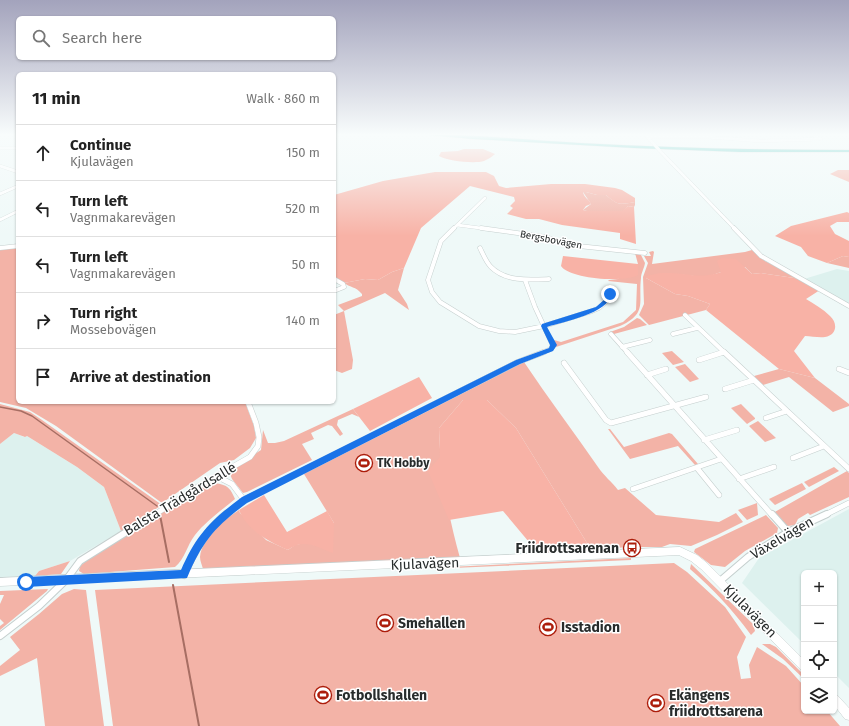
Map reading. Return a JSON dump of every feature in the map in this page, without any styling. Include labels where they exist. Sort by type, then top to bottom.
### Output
[{"type":"street","points":[[6,168],[16,171]]},
{"type":"street","points":[[675,168],[761,256],[849,306]]},
{"type":"street","points":[[0,194],[16,187]]},
{"type":"street","points":[[485,198],[441,241],[428,280],[429,288],[435,297],[457,313],[488,329],[515,332],[544,326],[598,308],[608,300],[609,288]]},
{"type":"street","points":[[0,220],[16,212]]},
{"type":"street","name":"Bergsbovägen","points":[[457,225],[546,237],[569,245],[645,253]]},
{"type":"street","points":[[0,248],[16,246]]},
{"type":"street","points":[[480,248],[493,269],[507,276],[525,280],[549,279]]},
{"type":"street","points":[[336,280],[343,284],[344,287],[336,290]]},
{"type":"street","points":[[184,575],[193,554],[210,528],[244,500],[518,362],[551,349],[553,345],[525,280]]},
{"type":"street","points":[[685,315],[697,328],[849,469]]},
{"type":"street","points":[[673,334],[697,328]]},
{"type":"street","points":[[611,334],[704,440],[788,532]]},
{"type":"street","points":[[622,347],[650,340]]},
{"type":"street","points":[[699,360],[724,352]]},
{"type":"street","points":[[564,363],[606,420],[611,423],[706,397]]},
{"type":"street","points":[[839,369],[849,373]]},
{"type":"street","points":[[647,375],[666,370]]},
{"type":"street","points":[[725,389],[754,380]]},
{"type":"street","name":"Balsta Trädgårdsallé","points":[[0,636],[39,606],[66,580],[75,566],[84,558],[216,476],[250,457],[258,446],[259,437],[256,423],[249,404]]},
{"type":"street","points":[[766,418],[787,411]]},
{"type":"street","points":[[704,440],[737,430]]},
{"type":"street","points":[[793,458],[824,446]]},
{"type":"street","points":[[633,489],[721,459]]},
{"type":"street","points":[[739,479],[774,467]]},
{"type":"street","points":[[698,468],[719,495]]},
{"type":"street","points":[[216,476],[232,484],[244,500]]},
{"type":"street","name":"Växelvägen","points":[[720,582],[748,557],[788,532],[849,503]]},
{"type":"street","name":"Kjulavägen","points":[[0,582],[483,562],[672,551],[686,553],[694,558],[720,582],[801,664]]},
{"type":"street","points":[[837,701],[849,714]]},
{"type":"shaded area","points":[[838,170],[849,170],[849,182],[830,174]]},
{"type":"shaded area","points":[[435,172],[486,172],[494,176],[499,186],[506,188],[551,184],[585,184],[615,188],[622,190],[635,198],[635,202],[625,204],[619,203],[613,201],[606,195],[583,192],[584,196],[591,204],[586,206],[583,210],[622,211],[628,206],[634,207],[636,244],[620,239],[620,233],[562,225],[539,219],[526,219],[507,214],[513,208],[510,206],[515,201],[514,197],[470,186],[421,228],[404,268],[392,272],[378,280],[365,279],[344,283],[336,277],[336,194],[383,181]]},
{"type":"shaded area","points":[[583,192],[606,195],[613,201],[619,203],[625,204],[635,202],[635,205],[634,207],[628,206],[623,211],[583,210],[591,204]]},
{"type":"shaded area","points":[[847,212],[849,213],[849,222],[837,222],[830,226],[835,234],[849,241],[849,257],[843,256],[827,263],[808,256],[801,247],[775,236],[791,226]]},
{"type":"shaded area","points":[[16,247],[16,404],[246,404],[254,426],[256,438],[250,448],[234,460],[220,463],[162,503],[56,426],[26,408],[0,402],[0,249]]},
{"type":"shaded area","points":[[752,250],[765,261],[801,279],[761,273],[752,274],[745,267],[710,276],[676,274],[646,278],[675,294],[688,296],[710,304],[706,310],[649,325],[639,315],[644,304],[643,277],[648,263],[644,256],[651,256],[649,252],[654,252],[652,264]]},
{"type":"shaded area","points":[[635,253],[641,255],[645,263],[641,276],[640,306],[635,317],[620,326],[556,347],[554,340],[561,342],[623,322],[636,310],[637,284],[608,281],[618,279],[638,264]]},
{"type":"shaded area","points":[[563,256],[638,264],[638,275],[622,279],[585,277],[566,270],[561,266]]},
{"type":"shaded area","points":[[843,256],[849,257],[849,268],[827,263]]},
{"type":"shaded area","points":[[722,258],[736,259],[752,274],[761,273],[801,279],[820,290],[806,299],[827,313],[833,319],[835,325],[834,331],[829,336],[825,337],[805,336],[794,351],[815,378],[779,369],[706,310],[710,304],[688,296],[675,294],[646,278],[647,276],[661,273],[699,276],[721,272],[717,261]]},
{"type":"shaded area","points":[[404,268],[398,290],[409,310],[385,293],[344,311],[338,305],[362,296],[362,294],[344,283],[365,279],[378,280],[392,272]]},
{"type":"shaded area","points":[[837,269],[849,271],[849,304],[804,279]]},
{"type":"shaded area","points":[[344,311],[353,360],[352,369],[342,373],[336,371],[336,314]]},
{"type":"shaded area","points":[[637,318],[647,325],[614,334],[610,332],[624,327]]},
{"type":"shaded area","points":[[672,351],[684,362],[673,365],[662,353]]},
{"type":"shaded area","points":[[524,362],[600,470],[618,490],[625,488],[656,515],[719,522],[736,513],[743,522],[691,546],[670,544],[662,547],[626,547],[592,551],[516,428],[487,400],[463,400],[439,428],[445,493],[460,558],[203,569],[200,557],[209,536],[221,524],[239,510],[240,513],[266,540],[288,550],[295,545],[305,543],[334,523],[304,474]]},
{"type":"shaded area","points":[[685,364],[699,379],[690,382],[675,367]]},
{"type":"shaded area","points":[[779,369],[815,378],[849,404],[849,406],[833,412],[789,377],[763,385],[754,376]]},
{"type":"shaded area","points":[[419,377],[432,398],[370,431],[353,409]]},
{"type":"shaded area","points":[[463,400],[487,400],[516,428],[592,551],[539,554],[503,511],[449,520],[428,471],[440,457],[439,428]]},
{"type":"shaded area","points":[[0,404],[30,412],[162,505],[121,531],[104,487],[77,467],[27,436],[25,437],[14,433],[0,444]]},
{"type":"shaded area","points":[[741,404],[755,418],[747,424],[731,408]]},
{"type":"shaded area","points":[[353,409],[359,417],[352,414],[338,420],[337,425],[343,434],[340,436],[332,426],[328,425],[311,433],[314,439],[302,444],[312,460],[243,493],[232,479],[230,474],[232,469],[261,450],[263,430],[268,443],[284,441]]},
{"type":"shaded area","points":[[758,421],[776,438],[765,442],[749,426]]},
{"type":"shaded area","points":[[608,429],[610,429],[624,447],[669,433],[672,434],[698,464],[695,465],[678,446],[630,459]]},
{"type":"shaded area","points":[[14,433],[24,437],[27,436],[77,467],[104,487],[121,531],[70,561],[39,571],[35,576],[0,577],[0,444]]},
{"type":"shaded area","points":[[834,467],[839,471],[809,487],[804,482]]},
{"type":"shaded area","points":[[847,471],[849,473],[849,497],[810,515],[808,513],[798,519],[795,525],[788,526],[781,522],[773,513]]},
{"type":"shaded area","points":[[215,483],[228,487],[235,499],[199,530],[192,539],[181,560],[175,567],[84,574],[79,571],[80,566],[90,558],[205,485]]},
{"type":"shaded area","points":[[802,483],[806,489],[775,505],[769,499]]},
{"type":"shaded area","points":[[264,495],[287,532],[327,511],[334,523],[333,553],[316,546],[305,544],[294,546],[288,550],[266,539],[247,524],[239,510]]},
{"type":"shaded area","points":[[757,503],[758,515],[747,520],[738,510]]},
{"type":"shaded area","points":[[849,509],[849,688],[837,676],[837,570],[801,570],[801,641],[742,583],[759,558]]},
{"type":"shaded area","points":[[766,515],[778,528],[777,533],[745,551],[725,567],[711,565],[694,552],[695,549]]},
{"type":"shaded area","points":[[631,558],[631,560],[430,569],[430,568]]},
{"type":"shaded area","points":[[70,561],[61,574],[35,576],[39,571]]},
{"type":"shaded area","points":[[674,563],[687,572],[725,607],[746,637],[737,657],[741,679],[751,678],[749,665],[757,647],[786,666],[801,683],[801,714],[830,714],[840,726],[113,726],[95,590]]},
{"type":"shaded area","points":[[691,564],[753,624],[755,631],[751,635],[722,600],[690,569]]},
{"type":"shaded area","points":[[48,589],[0,630],[0,626],[4,623],[0,619],[0,604],[4,595],[0,595],[0,591]]},
{"type":"shaded area","points":[[74,589],[86,590],[104,726],[45,726],[37,658],[0,676],[0,666],[20,650],[10,637],[62,594]]},
{"type":"shaded area","points":[[762,644],[770,644],[776,647],[801,672],[801,676],[783,659]]},
{"type":"waterway","points":[[0,407],[21,411],[32,416],[157,506]]},
{"type":"waterway","points":[[160,515],[169,562]]},
{"type":"waterway","points":[[173,585],[199,726]]},
{"type":"place","name":"TK Hobby","points":[[364,463]]},
{"type":"place","name":"Friidrottsarenan","points":[[632,548]]},
{"type":"place","name":"Smehallen","points":[[385,623]]},
{"type":"place","name":"Isstadion","points":[[548,627]]},
{"type":"place","name":"Fotbollshallen","points":[[323,695]]},
{"type":"place","name":"Ekängens friidrottsarena","points":[[656,703]]},
{"type":"route","points":[[26,582],[184,575],[193,554],[210,528],[244,500],[518,362],[553,348],[550,336],[544,326],[592,311],[603,305],[608,300],[610,294]]}]
